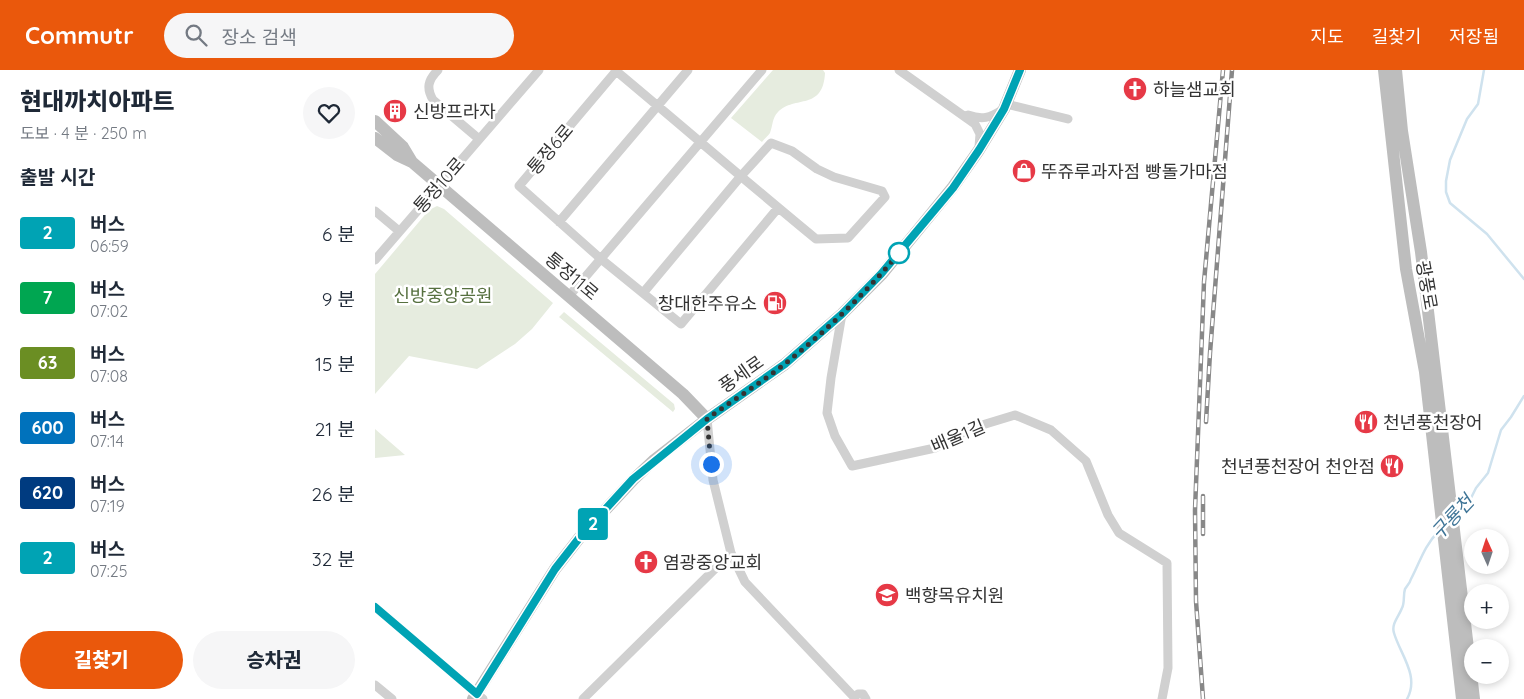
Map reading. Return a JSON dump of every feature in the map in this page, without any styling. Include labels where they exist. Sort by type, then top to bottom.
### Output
[{"type":"street","points":[[438,70],[429,81],[429,94],[433,100],[479,139]]},
{"type":"street","name":"통정10로","points":[[375,260],[539,70]]},
{"type":"street","points":[[616,70],[699,142],[741,176],[816,239],[848,238],[885,197],[882,191],[833,177],[817,169],[792,151],[771,143],[741,176],[643,293]]},
{"type":"street","name":"통정6로","points":[[616,70],[519,186],[601,259],[681,324],[778,208]]},
{"type":"street","points":[[559,222],[688,70]]},
{"type":"street","points":[[569,296],[762,70]]},
{"type":"street","points":[[899,70],[975,124],[980,134],[979,150]]},
{"type":"street","name":"풍세로","points":[[478,697],[555,569],[580,537],[633,479],[707,419],[785,364],[842,314],[881,274],[953,188],[979,150],[1005,107],[1020,70]]},
{"type":"street","name":"광풍로","points":[[1384,70],[1406,269],[1425,372],[1440,505],[1449,531]]},
{"type":"street","name":"광풍로","points":[[1396,70],[1402,131],[1422,262],[1449,496],[1449,531]]},
{"type":"street","points":[[956,110],[981,119],[991,117],[1005,107],[1068,119]]},
{"type":"street","points":[[375,121],[403,147],[412,162]]},
{"type":"street","points":[[375,138],[397,155],[412,162]]},
{"type":"street","name":"통정11로","points":[[412,162],[683,394],[707,419]]},
{"type":"street","points":[[375,210],[399,231]]},
{"type":"street","name":"배울1길","points":[[842,314],[827,413],[835,436],[852,466],[935,448],[969,428],[1015,415],[1051,430],[1087,461],[1108,515],[1119,533],[1167,563],[1168,668],[1162,699]]},
{"type":"street","points":[[707,419],[713,480],[731,552],[745,582],[853,698],[858,694],[863,694],[866,699]]},
{"type":"street","points":[[1449,531],[1462,699]]},
{"type":"street","points":[[1449,531],[1474,699]]},
{"type":"street","points":[[583,699],[731,552]]},
{"type":"street","points":[[375,606],[478,697]]},
{"type":"street","points":[[375,685],[392,699]]},
{"type":"green space","points":[[773,70],[823,70],[825,73],[823,85],[819,93],[814,98],[792,104],[778,112],[770,133],[762,142],[731,118]]},
{"type":"green space","name":"신방중앙공원","points":[[437,206],[444,209],[553,303],[532,329],[515,344],[477,369],[409,356],[375,394],[375,274],[429,210]]},
{"type":"green space","points":[[564,312],[674,404],[675,409],[673,412],[559,317]]},
{"type":"green space","points":[[375,429],[405,455],[375,458]]},
{"type":"waterway","name":"구룡천","points":[[1484,70],[1478,104],[1467,119],[1450,160],[1446,192],[1450,203],[1487,234],[1524,279]]},
{"type":"waterway","name":"구룡천","points":[[1457,515],[1468,504],[1476,488],[1488,473],[1501,430],[1524,396]]},
{"type":"waterway","name":"구룡천","points":[[1407,699],[1411,682],[1410,674],[1393,630],[1403,606],[1405,589],[1426,549],[1438,532]]},
{"type":"railway","points":[[1203,699],[1196,601],[1195,510],[1204,282],[1223,70]]},
{"type":"railway","points":[[1206,422],[1232,70]]},
{"type":"railway","points":[[1203,496],[1203,534]]},
{"type":"bus line","name":"2","points":[[375,607],[477,694],[555,569],[580,537],[633,479],[707,419],[785,364],[842,314],[881,274],[953,188],[979,150],[1004,109],[1020,70]]},
{"type":"place","name":"하늘샘교회","points":[[1135,89]]},
{"type":"place","name":"신방프라자","points":[[395,111]]},
{"type":"place","name":"뚜쥬루과자점 빵돌가마점","points":[[1024,171]]},
{"type":"place","name":"창대한주유소","points":[[775,303]]},
{"type":"place","name":"천년풍천장어","points":[[1366,422]]},
{"type":"place","name":"천년풍천장어 천안점","points":[[1392,466]]},
{"type":"place","name":"염광중앙교회","points":[[646,562]]},
{"type":"place","name":"백향목유치원","points":[[887,595]]},
{"type":"route","points":[[711,464],[707,419],[785,364],[842,314],[899,253]]}]
